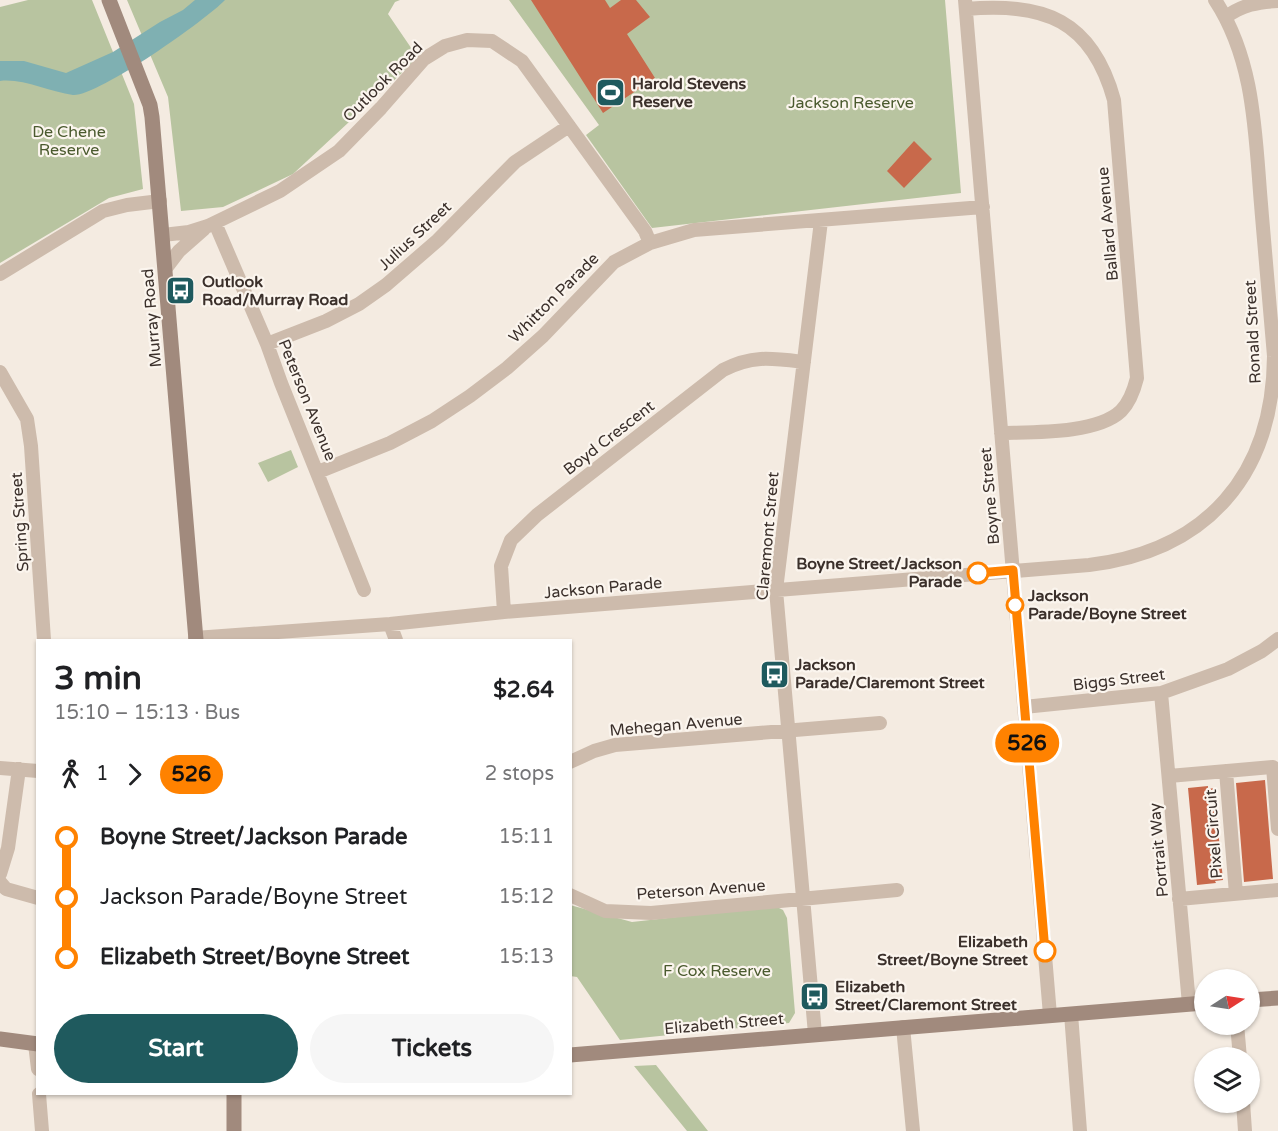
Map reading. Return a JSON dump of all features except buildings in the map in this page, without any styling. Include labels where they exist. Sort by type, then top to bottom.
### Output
[{"type":"main road","name":"Murray Road","points":[[109,0],[150,105],[166,268],[196,639]]},
{"type":"main road","points":[[1260,999],[1278,998]]},
{"type":"main road","name":"Elizabeth Street","points":[[572,1055],[1194,1004]]},
{"type":"main road","points":[[0,1039],[36,1044]]},
{"type":"main road","points":[[234,1095],[234,1131]]},
{"type":"street","name":"Ronald Street","points":[[1013,570],[1118,561],[1147,553],[1176,540],[1200,523],[1231,494],[1248,469],[1261,440],[1269,414],[1274,384],[1253,108],[1242,57],[1226,17],[1215,0]]},
{"type":"street","points":[[1226,17],[1236,9],[1257,2],[1278,1]]},
{"type":"street","name":"Boyne Street","points":[[966,4],[1050,1015]]},
{"type":"street","name":"Ballard Avenue","points":[[966,4],[1032,11],[1061,21],[1074,30],[1094,53],[1106,75],[1114,100],[1137,378],[1134,390],[1122,410],[1103,423],[1070,429],[1001,434]]},
{"type":"street","name":"Outlook Road","points":[[163,236],[189,232],[211,225],[280,191],[339,151],[424,60],[445,46],[466,39],[492,41],[522,61],[645,231],[650,243]]},
{"type":"street","name":"Julius Street","points":[[267,344],[326,321],[359,304],[386,285],[438,240],[515,162],[568,126]]},
{"type":"street","points":[[0,274],[103,212],[127,205],[160,201]]},
{"type":"street","name":"Whitton Parade","points":[[318,472],[390,443],[432,421],[470,396],[507,368],[543,336],[614,262],[650,243],[694,230],[983,207]]},
{"type":"street","name":"Claremont Street","points":[[816,1034],[776,590],[820,221]]},
{"type":"street","name":"Outlook Road","points":[[166,268],[179,251],[211,225]]},
{"type":"street","name":"Peterson Avenue","points":[[211,225],[267,344],[364,590]]},
{"type":"street","name":"Boyd Crescent","points":[[504,612],[501,566],[511,540],[537,515],[723,370],[739,362],[756,358],[804,362]]},
{"type":"street","name":"Spring Street","points":[[0,372],[27,420],[31,446],[44,639]]},
{"type":"street","name":"Jackson Parade","points":[[196,639],[1013,570]]},
{"type":"street","points":[[390,624],[396,639]]},
{"type":"street","name":"Biggs Street","points":[[1024,707],[1161,693],[1228,669],[1262,651],[1278,639]]},
{"type":"street","name":"Portrait Way","points":[[1161,693],[1179,899],[1194,986]]},
{"type":"street","name":"Mehegan Avenue","points":[[572,761],[615,745],[880,723]]},
{"type":"street","name":"Pixel Circuit","points":[[1169,776],[1272,767],[1278,829]]},
{"type":"street","points":[[0,768],[36,771]]},
{"type":"street","points":[[0,874],[8,848],[19,769]]},
{"type":"street","name":"Pixel Circuit","points":[[1226,771],[1236,894]]},
{"type":"street","points":[[0,882],[6,889],[36,897]]},
{"type":"street","name":"Peterson Avenue","points":[[572,896],[605,910],[651,913],[897,890]]},
{"type":"street","name":"Pixel Circuit","points":[[1179,899],[1278,890]]},
{"type":"street","points":[[1071,1014],[1080,1131]]},
{"type":"street","points":[[903,1027],[913,1131]]},
{"type":"street","points":[[39,1095],[42,1131]]},
{"type":"street","points":[[1244,1113],[1245,1131]]},
{"type":"green space","name":"De Chene Reserve","points":[[28,0],[92,0],[134,104],[143,189],[109,198],[0,263],[0,7]]},
{"type":"green space","points":[[127,0],[400,0],[395,2],[388,14],[418,58],[293,174],[223,207],[181,211],[168,97]]},
{"type":"green space","name":"Jackson Reserve","points":[[509,0],[945,0],[961,193],[652,228],[586,135],[599,125]]},
{"type":"green space","points":[[291,450],[298,467],[268,482],[258,463]]},
{"type":"green space","name":"F Cox Reserve","points":[[572,906],[632,922],[775,906],[783,910],[787,918],[795,1013],[789,1023],[620,1040],[577,977],[572,976]]},
{"type":"green space","points":[[656,1065],[708,1131],[687,1131],[634,1066]]},
{"type":"water","points":[[195,0],[225,0],[197,24],[151,56],[86,92],[73,95],[27,83],[0,81],[0,61],[24,61],[66,73],[113,52],[183,10]]},
{"type":"bus line","name":"526","points":[[978,573],[1013,570],[1045,951]]},
{"type":"place","name":"Harold Stevens Reserve","points":[[611,93]]},
{"type":"place","name":"Outlook Road/Murray Road","points":[[181,291]]},
{"type":"place","name":"Boyne Street/Jackson Parade","points":[[978,573]]},
{"type":"place","name":"Jackson Parade/Boyne Street","points":[[1015,605]]},
{"type":"place","name":"Jackson Parade/Claremont Street","points":[[774,674]]},
{"type":"place","name":"Elizabeth Street/Boyne Street","points":[[1045,951]]},
{"type":"place","name":"Elizabeth Street/Claremont Street","points":[[814,996]]}]
